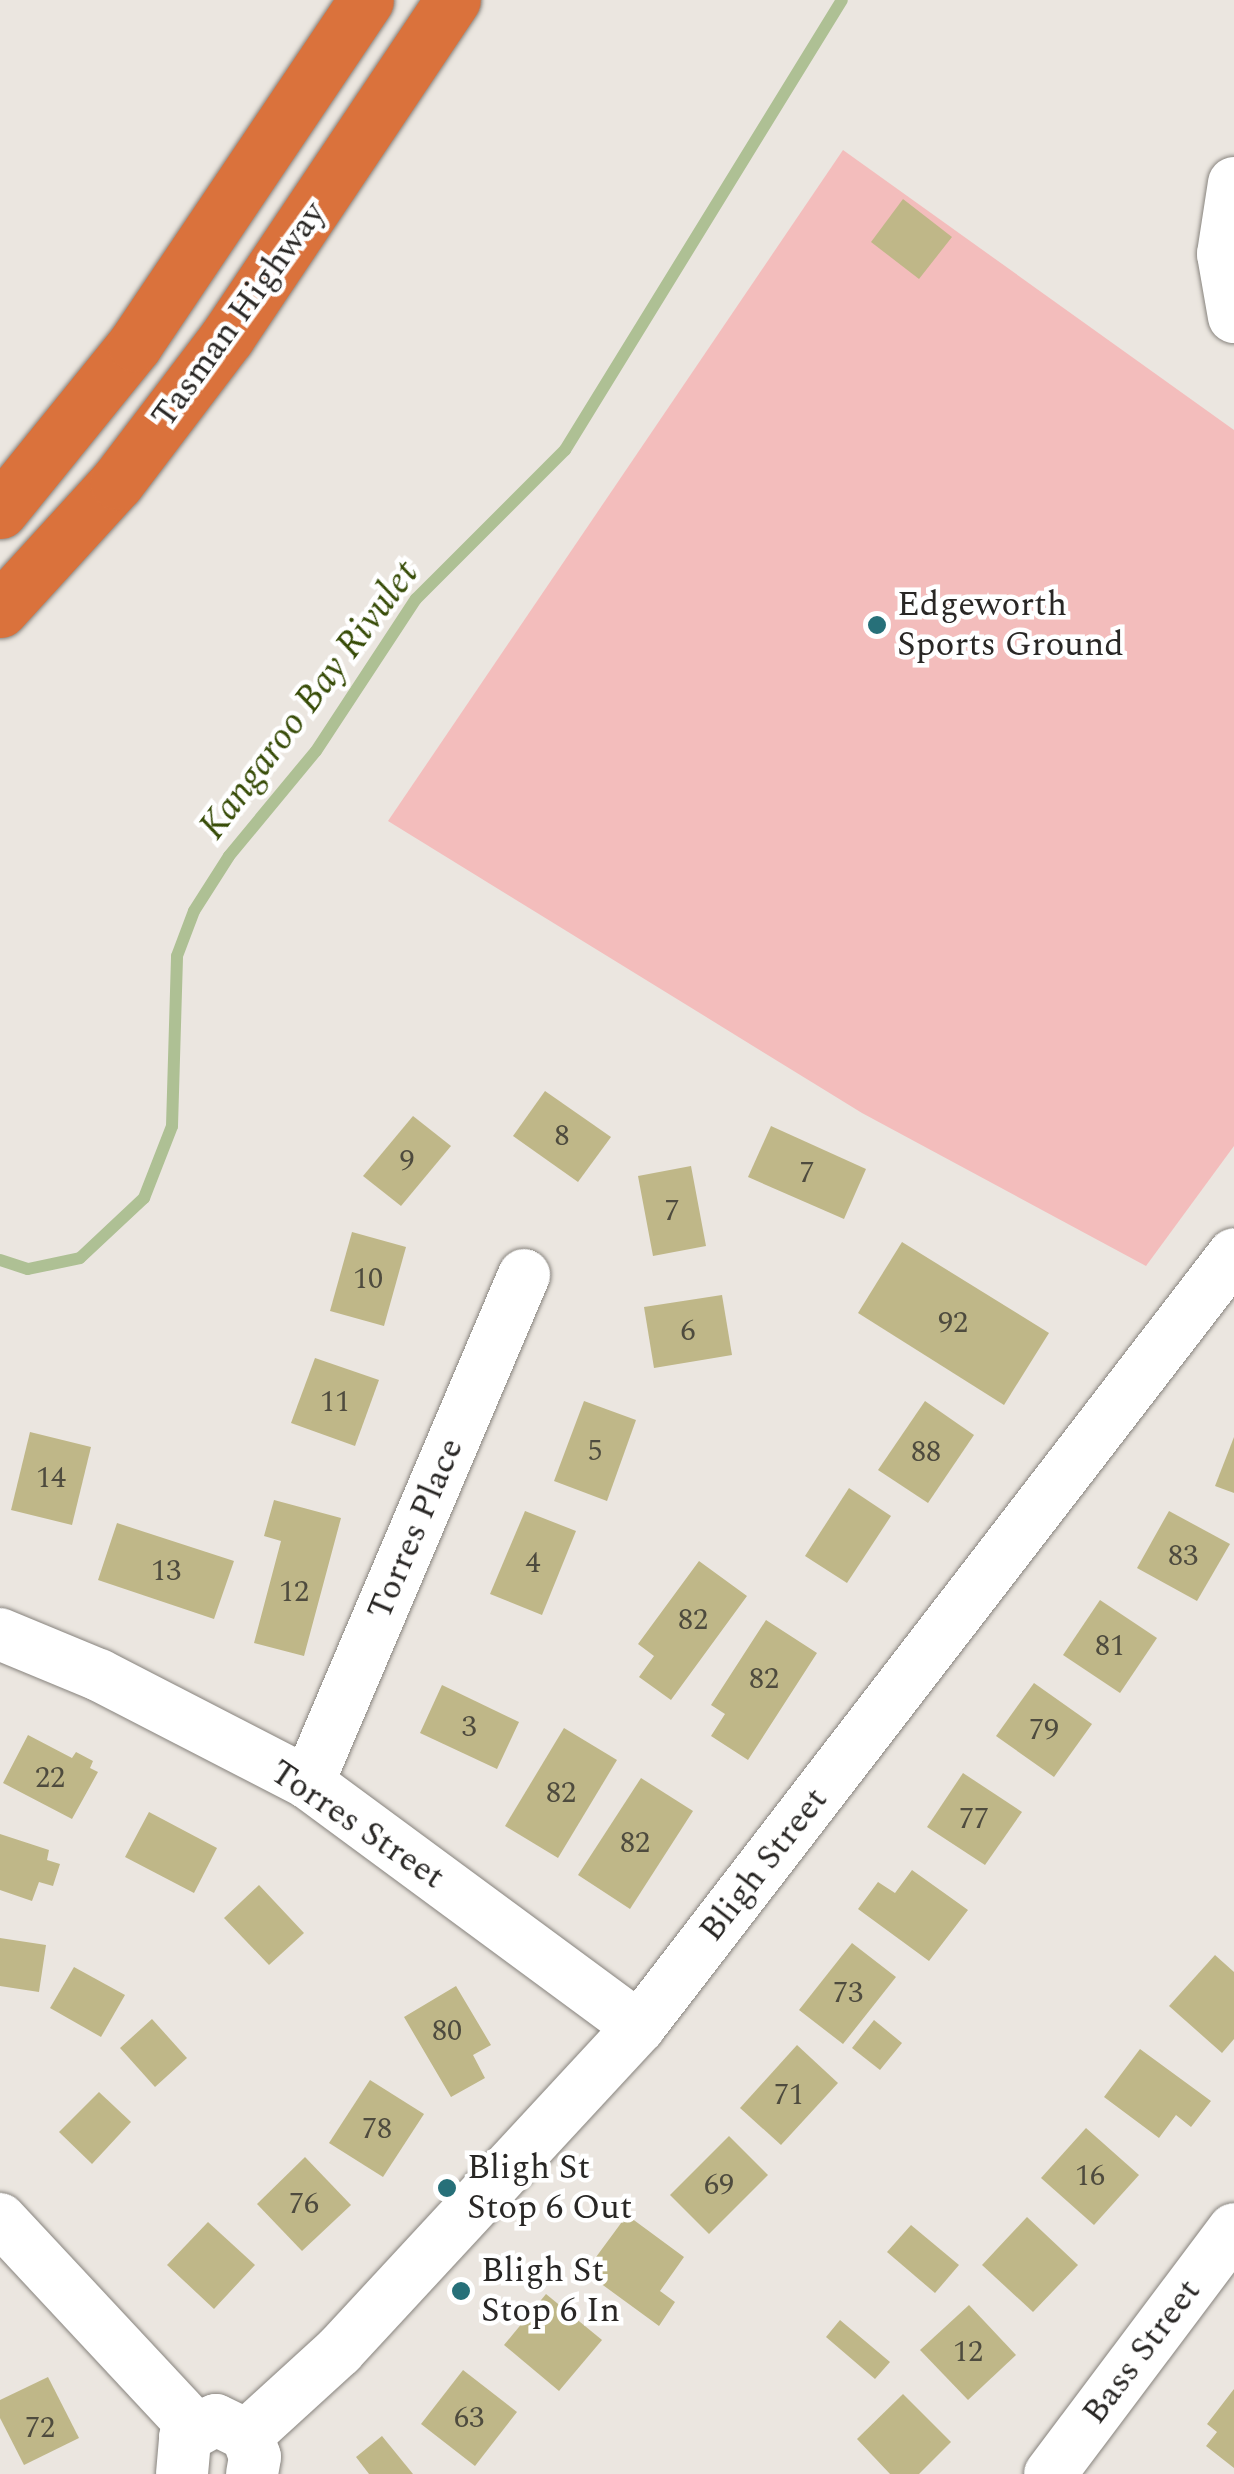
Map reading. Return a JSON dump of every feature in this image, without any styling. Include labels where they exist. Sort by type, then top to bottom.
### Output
[{"type":"highway","name":"Tasman Highway","points":[[0,512],[136,344],[366,0]]},
{"type":"highway","name":"Tasman Highway","points":[[0,610],[117,482],[227,336],[454,0]]},
{"type":"street","points":[[1229,204],[1226,284],[1234,316]]},
{"type":"street","name":"Bligh Street","points":[[249,2454],[339,2351],[639,2027],[1234,1254]]},
{"type":"street","name":"Torres Place","points":[[308,1783],[524,1275]]},
{"type":"street","name":"Torres Street","points":[[0,1634],[99,1676],[308,1783],[639,2027]]},
{"type":"street","points":[[0,2218],[188,2451],[228,2422],[249,2454]]},
{"type":"street","name":"Bass Street","points":[[1050,2474],[1234,2228]]},
{"type":"shaded area","name":"Edgeworth Sports Ground","points":[[843,150],[1234,430],[1234,1146],[1146,1266],[862,1113],[388,821]]},
{"type":"building","points":[[903,199],[952,237],[919,279],[871,242]]},
{"type":"building","points":[[545,1091],[611,1137],[578,1182],[513,1136]]},
{"type":"building","points":[[413,1116],[451,1146],[401,1206],[363,1176]]},
{"type":"building","points":[[771,1126],[866,1169],[844,1219],[748,1177]]},
{"type":"building","points":[[691,1166],[706,1246],[653,1256],[638,1176]]},
{"type":"building","points":[[352,1232],[406,1247],[384,1326],[330,1311]]},
{"type":"building","points":[[902,1242],[1049,1333],[1004,1405],[858,1313]]},
{"type":"building","points":[[722,1295],[732,1355],[654,1368],[644,1307]]},
{"type":"building","points":[[315,1358],[379,1380],[355,1446],[291,1423]]},
{"type":"building","points":[[584,1401],[636,1420],[607,1501],[554,1481]]},
{"type":"building","points":[[925,1401],[974,1435],[928,1503],[878,1470]]},
{"type":"building","points":[[30,1432],[91,1447],[72,1525],[11,1510]]},
{"type":"building","points":[[1234,1437],[1234,1493],[1215,1486]]},
{"type":"building","points":[[849,1488],[891,1516],[847,1583],[805,1556]]},
{"type":"building","points":[[274,1500],[341,1518],[304,1656],[254,1643],[281,1541],[264,1536]]},
{"type":"building","points":[[525,1511],[576,1531],[542,1615],[490,1594]]},
{"type":"building","points":[[1169,1511],[1230,1544],[1197,1601],[1137,1568]]},
{"type":"building","points":[[117,1523],[234,1561],[214,1619],[98,1580]]},
{"type":"building","points":[[699,1561],[747,1596],[671,1700],[639,1677],[654,1656],[638,1644]]},
{"type":"building","points":[[1100,1600],[1157,1638],[1120,1693],[1063,1655]]},
{"type":"building","points":[[766,1620],[817,1653],[748,1760],[711,1736],[725,1714],[711,1705]]},
{"type":"building","points":[[1034,1683],[1092,1724],[1054,1777],[996,1736]]},
{"type":"building","points":[[442,1685],[519,1722],[497,1769],[420,1733]]},
{"type":"building","points":[[564,1728],[617,1760],[558,1858],[505,1826]]},
{"type":"building","points":[[28,1735],[72,1758],[76,1752],[93,1761],[90,1768],[98,1772],[72,1819],[3,1783]]},
{"type":"building","points":[[963,1773],[1022,1812],[985,1865],[927,1827]]},
{"type":"building","points":[[641,1778],[693,1811],[630,1909],[578,1875]]},
{"type":"building","points":[[149,1812],[217,1848],[194,1893],[125,1857]]},
{"type":"building","points":[[0,1834],[49,1850],[47,1860],[60,1864],[53,1886],[39,1882],[32,1901],[0,1890]]},
{"type":"building","points":[[912,1870],[968,1910],[929,1961],[858,1909],[878,1882],[895,1893]]},
{"type":"building","points":[[259,1885],[304,1933],[269,1965],[224,1918]]},
{"type":"building","points":[[0,1938],[46,1945],[39,1992],[0,1986]]},
{"type":"building","points":[[852,1943],[896,1977],[843,2044],[799,2010]]},
{"type":"building","points":[[1215,1955],[1234,1972],[1234,2039],[1222,2053],[1169,2006]]},
{"type":"building","points":[[74,1967],[125,1995],[101,2037],[50,2008]]},
{"type":"building","points":[[456,1986],[491,2045],[473,2055],[485,2078],[451,2097],[404,2017]]},
{"type":"building","points":[[152,2019],[187,2058],[155,2087],[120,2048]]},
{"type":"building","points":[[874,2020],[902,2043],[880,2070],[852,2048]]},
{"type":"building","points":[[797,2045],[838,2083],[781,2145],[740,2108]]},
{"type":"building","points":[[1140,2049],[1211,2101],[1191,2127],[1176,2115],[1159,2138],[1104,2097]]},
{"type":"building","points":[[370,2080],[424,2114],[383,2177],[329,2143]]},
{"type":"building","points":[[99,2092],[131,2122],[92,2164],[59,2132]]},
{"type":"building","points":[[1086,2128],[1139,2175],[1094,2225],[1041,2178]]},
{"type":"building","points":[[729,2136],[768,2175],[709,2234],[670,2195]]},
{"type":"building","points":[[305,2157],[351,2205],[302,2251],[257,2204]]},
{"type":"building","points":[[627,2215],[684,2257],[660,2291],[675,2302],[659,2326],[585,2272]]},
{"type":"building","points":[[1027,2217],[1078,2265],[1033,2312],[982,2265]]},
{"type":"building","points":[[208,2222],[255,2265],[214,2309],[167,2265]]},
{"type":"building","points":[[911,2225],[959,2265],[935,2293],[887,2252]]},
{"type":"building","points":[[546,2294],[602,2340],[559,2391],[504,2345]]},
{"type":"building","points":[[969,2305],[1016,2355],[968,2400],[920,2350]]},
{"type":"building","points":[[840,2320],[890,2362],[875,2379],[826,2337]]},
{"type":"building","points":[[463,2370],[517,2412],[475,2466],[421,2424]]},
{"type":"building","points":[[48,2377],[79,2438],[24,2465],[0,2418],[0,2400]]},
{"type":"building","points":[[1234,2389],[1234,2468],[1206,2446],[1217,2432],[1207,2424]]},
{"type":"building","points":[[903,2394],[951,2442],[919,2474],[890,2474],[857,2439]]},
{"type":"building","points":[[382,2436],[413,2474],[369,2474],[356,2457]]},
{"type":"waterway","name":"Kangaroo Bay Rivulet","points":[[0,1260],[28,1269],[80,1258],[144,1198],[172,1126],[177,956],[194,911],[229,856],[316,751],[416,599],[565,450],[842,0]]},
{"type":"place","name":"Edgeworth Sports Ground","points":[[877,625]]},
{"type":"place","name":"Bligh St Stop 6 Out","points":[[447,2188]]},
{"type":"place","name":"Bligh St Stop 6 In","points":[[461,2291]]}]
